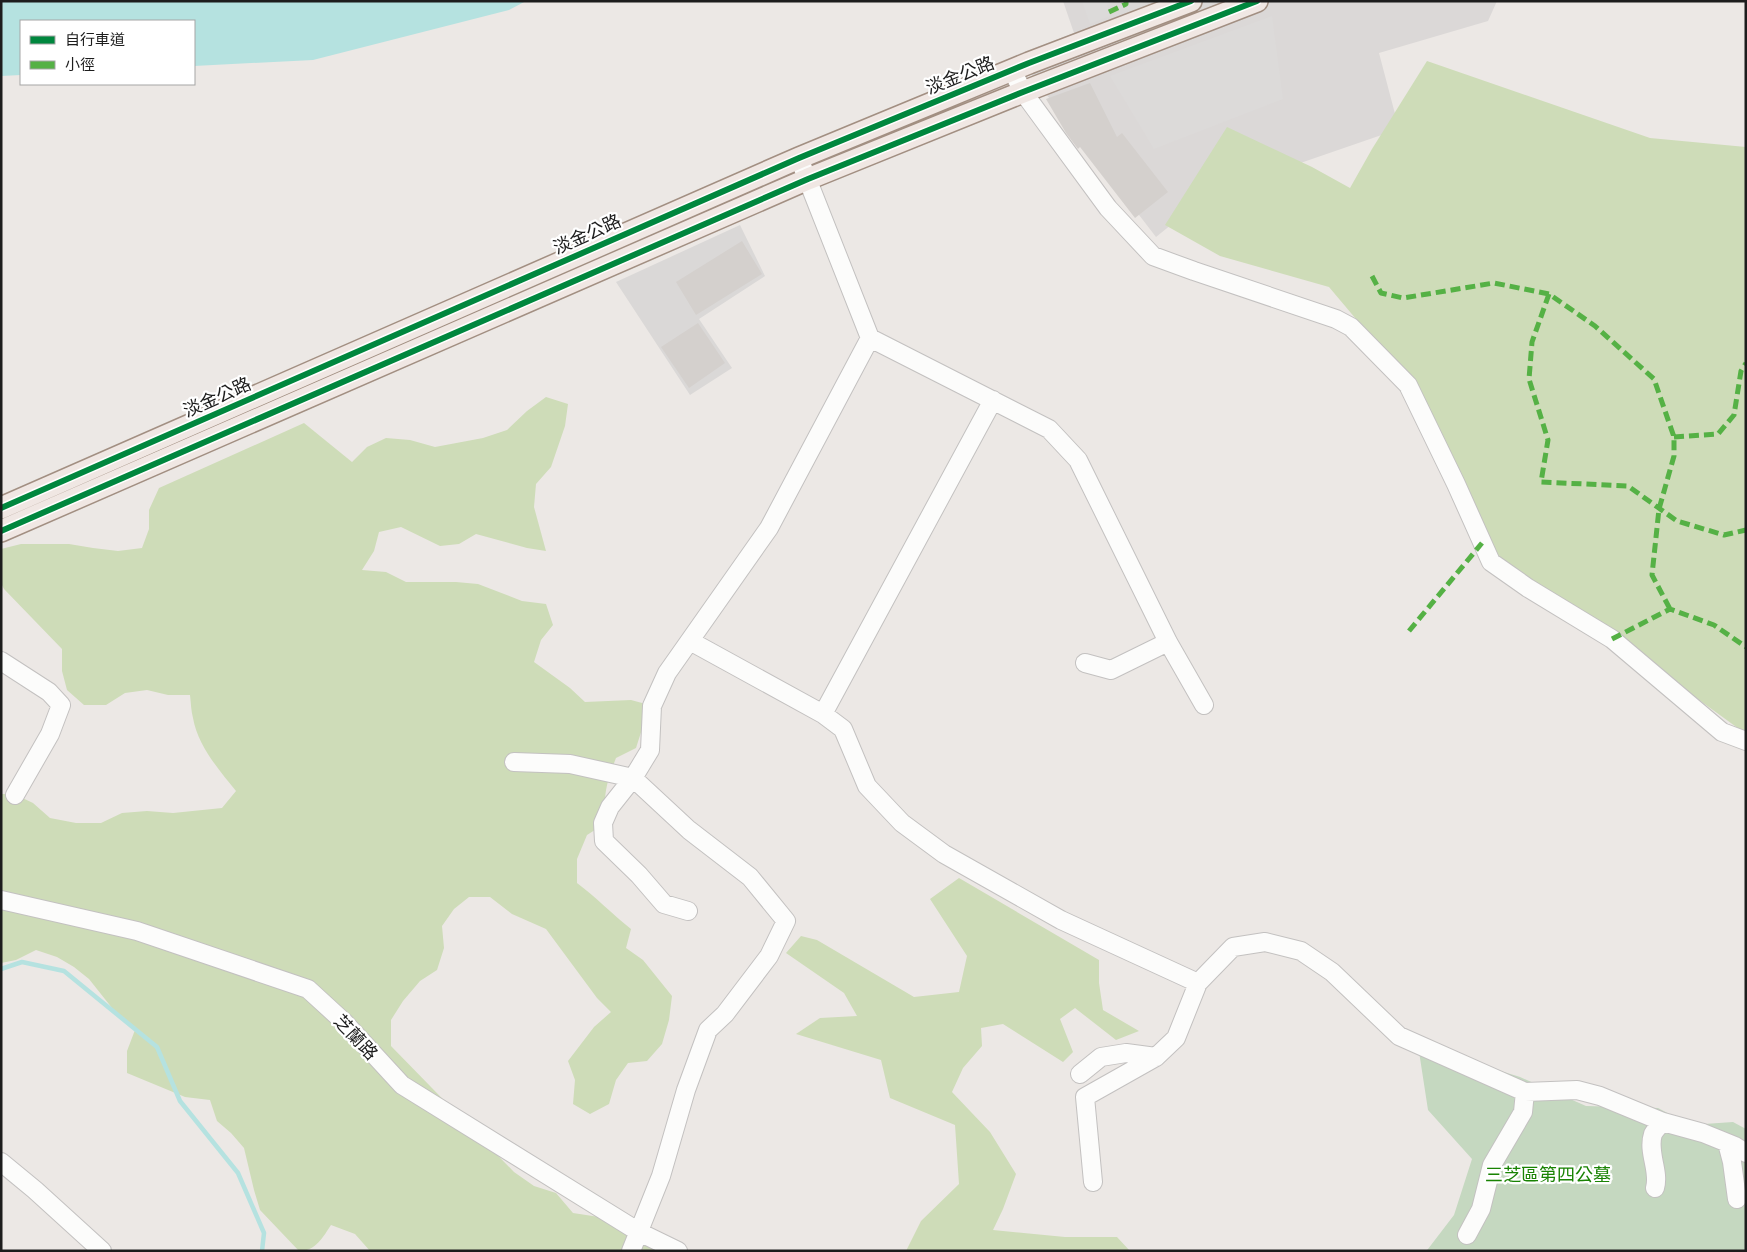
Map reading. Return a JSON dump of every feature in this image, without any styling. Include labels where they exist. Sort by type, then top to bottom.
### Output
[{"type":"main road","name":"淡金公路","points":[[1,508],[799,158],[1012,70],[1191,1]]},
{"type":"main road","name":"淡金公路","points":[[1,530],[808,179],[1022,92],[1257,1]]},
{"type":"street","points":[[1012,70],[1022,92],[1108,208],[1153,256],[1194,272],[1336,319],[1351,326],[1408,385],[1491,562],[1528,588],[1612,639],[1722,732],[1746,741]]},
{"type":"street","points":[[799,158],[870,338],[1049,429],[1078,460],[1168,642],[1204,705]]},
{"type":"street","points":[[688,911],[664,904],[639,875],[604,841],[604,823],[610,807],[633,778],[650,750],[652,706],[667,673],[769,528],[870,338]]},
{"type":"street","points":[[823,714],[993,400]]},
{"type":"street","points":[[690,641],[823,714],[842,729],[867,786],[902,824],[944,854],[1061,920],[1198,983]]},
{"type":"street","points":[[1085,662],[1111,670],[1168,642]]},
{"type":"street","points":[[1,661],[49,692],[61,705],[50,734],[15,795]]},
{"type":"street","points":[[514,762],[570,764],[633,778],[688,830],[750,877],[786,921],[769,956],[726,1014],[708,1030],[686,1090],[661,1176],[631,1251]]},
{"type":"street","name":"芝蘭路","points":[[1,900],[137,931],[308,989],[344,1022],[402,1085],[639,1232],[678,1251]]},
{"type":"street","points":[[1093,1182],[1085,1097],[1156,1057],[1176,1038],[1198,983],[1233,947],[1265,942],[1302,951],[1332,972],[1399,1036],[1525,1092],[1577,1090],[1600,1096],[1663,1122],[1703,1133],[1746,1153]]},
{"type":"street","points":[[1080,1074],[1101,1057],[1126,1053],[1156,1057]]},
{"type":"street","points":[[1467,1235],[1481,1209],[1492,1165],[1523,1112],[1525,1092]]},
{"type":"street","points":[[1655,1188],[1657,1181],[1652,1153],[1653,1133],[1663,1122]]},
{"type":"street","points":[[1728,1143],[1737,1199]]},
{"type":"street","points":[[1,1162],[102,1251]]},
{"type":"shaded area","points":[[1063,1],[1497,1],[1488,21],[1379,53],[1399,129],[1208,195],[1156,237],[1016,55],[1074,33]]},
{"type":"shaded area","points":[[1082,1],[1117,1],[1107,5],[1110,16],[1090,24]]},
{"type":"shaded area","points":[[1272,16],[1283,99],[1154,149],[1110,76]]},
{"type":"shaded area","points":[[740,225],[765,276],[699,319],[732,368],[690,395],[616,282]]},
{"type":"green space","points":[[1427,61],[1650,138],[1746,147],[1746,734],[1644,660],[1504,564],[1452,489],[1399,370],[1329,287],[1220,256],[1165,225],[1227,127],[1312,167],[1350,188]]},
{"type":"green space","points":[[546,397],[568,404],[565,426],[551,467],[536,484],[534,507],[546,551],[527,548],[476,534],[459,544],[440,546],[401,527],[379,532],[374,551],[362,570],[386,572],[406,582],[478,584],[522,601],[546,604],[553,625],[541,640],[534,662],[570,688],[585,702],[631,700],[657,707],[643,726],[636,748],[616,758],[606,790],[606,823],[587,835],[577,859],[577,883],[631,929],[626,948],[643,960],[672,996],[669,1020],[662,1044],[647,1061],[628,1063],[616,1080],[609,1104],[590,1114],[573,1104],[575,1080],[568,1061],[594,1027],[611,1012],[597,998],[546,929],[512,914],[490,897],[469,897],[454,909],[442,926],[444,948],[437,970],[420,981],[403,1001],[391,1020],[391,1046],[514,1172],[534,1186],[556,1193],[573,1213],[599,1217],[645,1232],[654,1251],[370,1251],[355,1234],[331,1225],[314,1246],[310,1249],[299,1251],[260,1210],[244,1148],[217,1121],[210,1100],[185,1097],[127,1073],[127,1051],[135,1030],[120,1018],[89,979],[57,957],[36,950],[16,960],[1,963],[1,794],[14,794],[33,803],[50,818],[76,823],[101,823],[122,813],[147,811],[173,813],[222,808],[236,791],[210,757],[199,738],[192,715],[190,695],[168,695],[147,690],[125,693],[106,705],[84,705],[67,690],[62,671],[62,649],[4,589],[1,583],[1,549],[21,544],[69,544],[118,551],[142,548],[149,529],[149,510],[159,488],[304,423],[352,462],[367,447],[386,438],[410,440],[435,447],[483,438],[507,430],[527,411]]},
{"type":"green space","points":[[959,878],[1099,960],[1099,983],[1103,1010],[1139,1031],[1116,1040],[1075,1008],[1060,1019],[1073,1052],[1063,1062],[1003,1024],[981,1028],[982,1046],[963,1068],[952,1092],[990,1132],[1016,1174],[993,1230],[1065,1237],[1117,1237],[1130,1251],[906,1251],[921,1221],[959,1184],[955,1125],[890,1098],[881,1060],[796,1034],[820,1018],[857,1016],[844,993],[786,953],[801,936],[817,940],[914,997],[959,992],[967,956],[930,899]]},
{"type":"green space","name":"三芝區第四公墓","points":[[1418,1045],[1520,1077],[1586,1106],[1658,1108],[1690,1125],[1733,1122],[1746,1129],[1746,1251],[1426,1251],[1454,1215],[1472,1159],[1428,1110]]},
{"type":"water","points":[[1,1],[526,1],[509,10],[313,60],[195,66],[195,20],[20,20],[20,75],[1,76]]},
{"type":"building","points":[[1090,83],[1117,137],[1122,133],[1168,192],[1135,218],[1080,147],[1078,149],[1066,133],[1046,99]]},
{"type":"building","points":[[742,241],[762,274],[696,315],[676,282]]},
{"type":"building","points":[[698,323],[725,363],[689,388],[661,347]]},
{"type":"waterway","points":[[1,969],[22,962],[64,971],[157,1047],[180,1101],[238,1173],[264,1233],[262,1251]]},
{"type":"marked path","points":[[1109,12],[1126,4],[1126,1]]},
{"type":"marked path","points":[[1372,276],[1381,293],[1403,298],[1494,283],[1549,294],[1595,326],[1654,379],[1674,437],[1674,456],[1659,509],[1652,575],[1670,609]]},
{"type":"marked path","points":[[1549,294],[1532,342],[1529,379],[1548,440],[1541,482],[1628,486],[1677,521],[1724,535],[1746,530]]},
{"type":"marked path","points":[[1674,437],[1718,434],[1734,415],[1741,371],[1746,363]]},
{"type":"marked path","points":[[1409,631],[1482,543]]},
{"type":"marked path","points":[[1612,639],[1670,609],[1714,625],[1746,647]]},
{"type":"cycle path","points":[[1,508],[799,158],[1029,63],[1191,1]]},
{"type":"cycle path","points":[[1,531],[808,179],[1023,92],[1257,1]]}]
